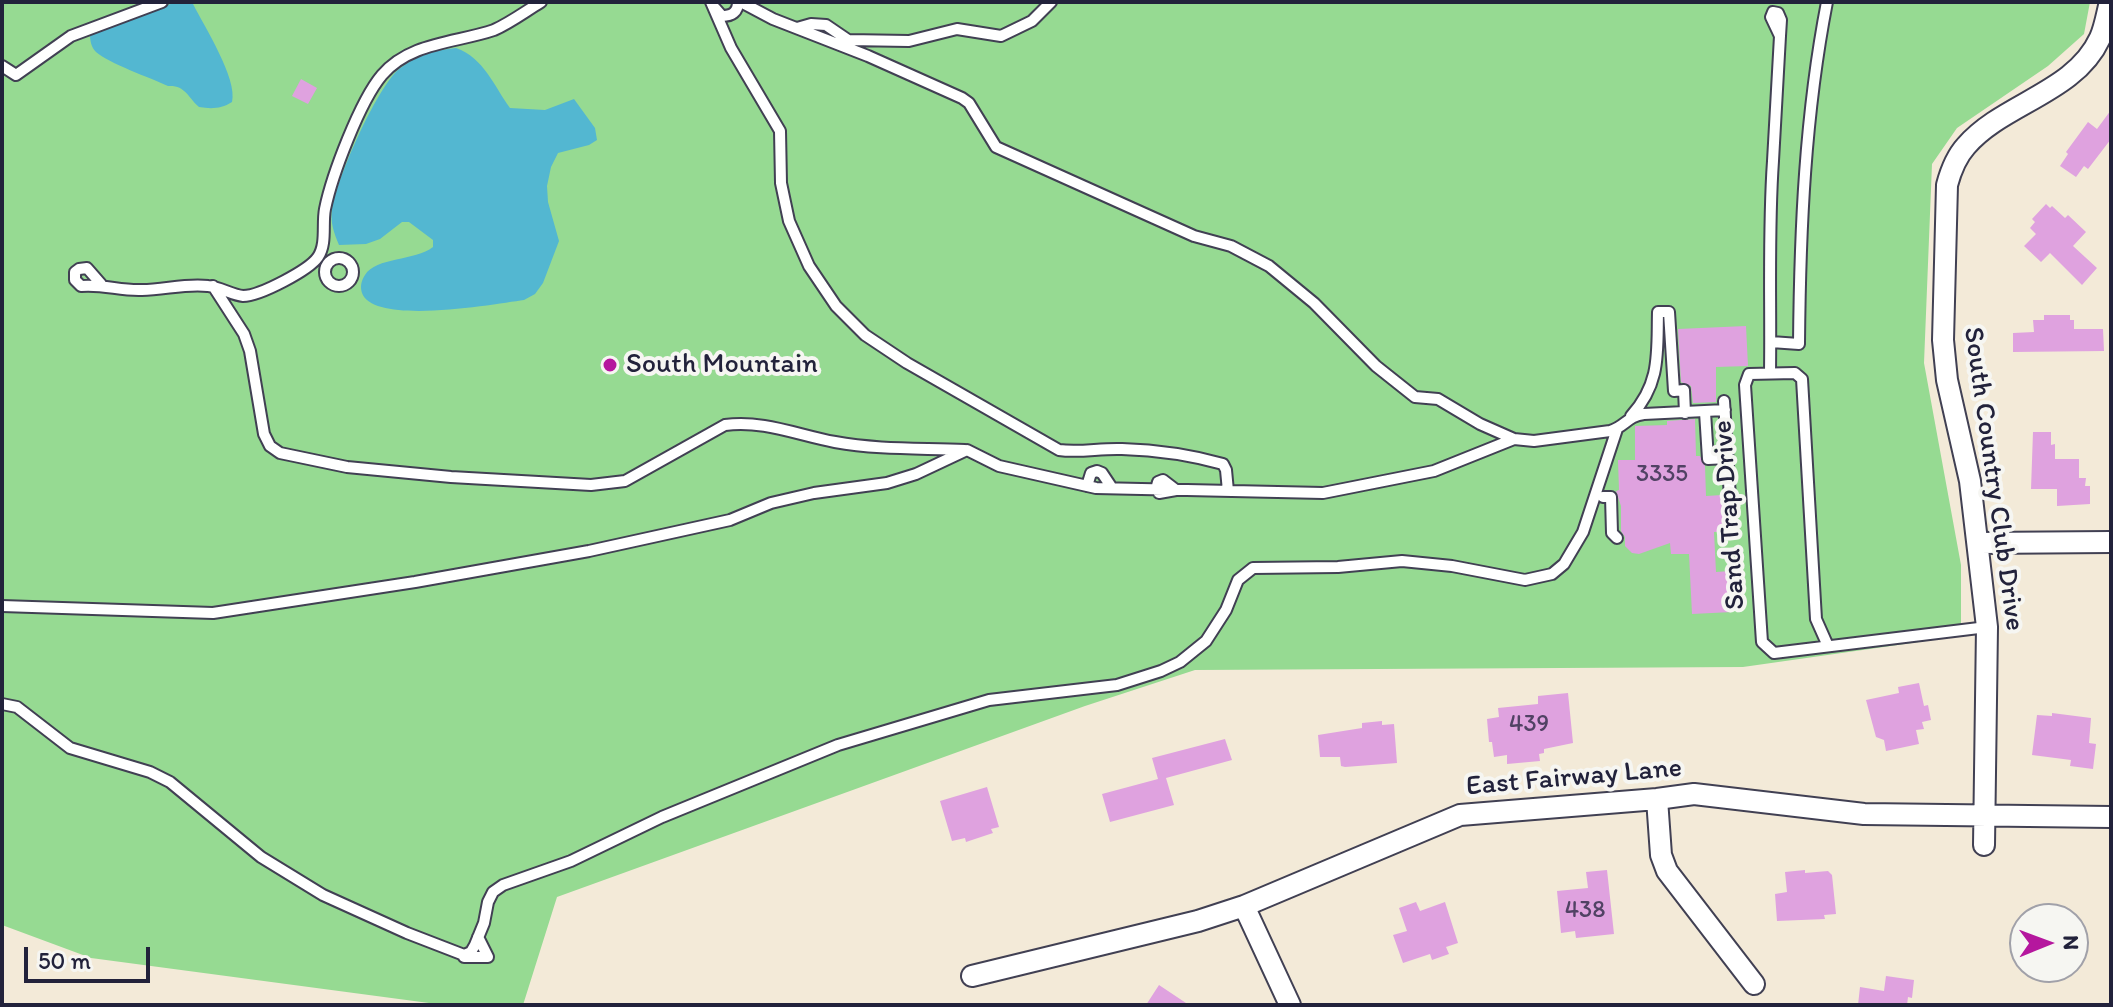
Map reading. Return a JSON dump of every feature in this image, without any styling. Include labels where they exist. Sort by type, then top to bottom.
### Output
[{"type":"street","name":"South Country Club Drive","points":[[1984,845],[1987,627],[1970,481],[1947,380],[1943,340],[1947,185],[1953,165],[1966,145],[1984,130],[2066,78],[2084,61],[2100,38],[2110,2]]},
{"type":"street","points":[[1979,543],[2111,542]]},
{"type":"street","name":"East Fairway Lane","points":[[972,976],[1198,921],[1244,906],[1460,815],[1694,794],[1864,814],[2111,817]]},
{"type":"street","points":[[1657,799],[1661,855],[1667,871],[1754,984]]},
{"type":"street","points":[[1244,906],[1290,1005]]},
{"type":"lane","points":[[2,79],[16,75],[71,36],[162,2]]},
{"type":"lane","points":[[313,262],[321,264],[327,280],[334,285],[343,285],[350,280],[352,272],[349,263],[340,259],[331,261],[325,257],[325,210],[362,109],[381,76],[409,54],[495,29],[541,2]]},
{"type":"lane","points":[[713,2],[723,18],[731,48],[780,131],[784,202],[809,266],[836,306],[865,335],[953,391],[1059,450],[1123,449],[1207,460],[1223,464],[1228,491]]},
{"type":"lane","points":[[806,29],[826,25],[848,40],[909,41],[957,29],[1001,36],[1032,21],[1051,2]]},
{"type":"lane","points":[[1771,342],[1799,344],[1803,187],[1816,67],[1827,2]]},
{"type":"lane","points":[[723,18],[734,13],[741,4],[806,29],[962,98],[969,103],[996,147],[1194,236],[1231,246],[1269,266],[1314,303],[1376,366],[1415,397],[1438,399],[1480,424],[1514,439],[1567,438],[1617,429]]},
{"type":"lane","points":[[1780,36],[1772,174],[1770,373],[1795,373],[1802,379],[1816,619],[1828,646]]},
{"type":"lane","points":[[2,66],[16,75]]},
{"type":"lane","points":[[101,284],[144,291],[159,287],[213,286],[242,296],[256,294],[313,262],[323,249]]},
{"type":"lane","points":[[325,272],[331,261]]},
{"type":"lane","points":[[213,286],[244,334],[250,351],[264,434],[270,446],[280,453],[320,462],[393,472],[613,484],[625,481],[725,425],[743,423],[767,424],[796,434],[837,442],[879,447],[967,450],[999,466],[1087,486],[1323,493],[1434,471],[1514,439]]},
{"type":"lane","points":[[227,307],[222,295],[223,292],[231,292]]},
{"type":"lane","points":[[458,954],[471,952],[488,902],[493,892],[503,885],[571,861],[662,817],[824,750],[989,700],[1117,685],[1180,662],[1206,641],[1226,610],[1238,580],[1253,568],[1338,567],[1402,561],[1452,566],[1525,580],[1552,574],[1564,564],[1583,532],[1617,429],[1645,400],[1656,372],[1658,312],[1669,312],[1674,391],[1684,390],[1685,413]]},
{"type":"lane","name":"Sand Trap Drive","points":[[1770,373],[1749,374],[1745,385],[1762,642],[1774,653],[1987,627]]},
{"type":"lane","points":[[1631,416],[1705,412],[1725,406],[1731,514]]},
{"type":"lane","points":[[1705,412],[1708,459],[1728,458]]},
{"type":"lane","points":[[1707,441],[1727,440]]},
{"type":"lane","points":[[929,448],[931,467]]},
{"type":"lane","points":[[2,606],[213,613],[268,606],[589,551],[730,520],[771,503],[800,496],[887,483],[967,450]]},
{"type":"lane","points":[[1087,486],[1091,473],[1097,471],[1102,473],[1112,488]]},
{"type":"lane","points":[[1597,485],[1603,497]]},
{"type":"lane","points":[[1590,507],[1599,505],[1603,497]]},
{"type":"lane","points":[[1603,497],[1611,497],[1612,533],[1617,538]]},
{"type":"lane","points":[[2,704],[17,707],[70,748],[140,769],[170,782],[261,857],[323,895],[467,958],[488,957],[478,937]]},
{"type":"green space","points":[[2,2],[2090,2],[2084,34],[2048,66],[1957,128],[1932,164],[1924,363],[1961,565],[1961,636],[1743,667],[1195,670],[1085,706],[557,897],[523,1005],[444,1005],[91,958],[2,925]]},
{"type":"water","points":[[176,2],[193,4],[230,80],[232,102],[216,108],[199,107],[182,89],[120,65],[93,48],[90,34]]},
{"type":"water","points":[[456,48],[474,58],[510,108],[545,110],[574,99],[595,128],[597,140],[558,153],[551,167],[548,202],[559,241],[543,283],[535,294],[524,300],[463,308],[388,309],[371,303],[362,293],[361,284],[365,275],[378,265],[433,247],[433,240],[409,222],[402,222],[380,239],[366,244],[339,245],[332,218],[335,195],[359,135],[390,79],[399,69],[419,57]]},
{"type":"building","points":[[301,79],[317,88],[308,104],[292,96]]},
{"type":"building","points":[[2111,110],[2111,139],[2088,169],[2084,166],[2076,177],[2060,166],[2068,154],[2066,152],[2088,122],[2097,129]]},
{"type":"building","points":[[2046,204],[2065,218],[2068,215],[2086,232],[2073,246],[2097,268],[2082,285],[2050,253],[2041,262],[2024,246],[2036,234],[2030,228],[2035,222],[2032,219]]},
{"type":"building","points":[[2044,315],[2070,315],[2070,320],[2074,320],[2074,329],[2103,329],[2104,351],[2013,352],[2013,333],[2034,332],[2033,320],[2044,320]]},
{"type":"building","points":[[1746,326],[1748,366],[1716,367],[1716,402],[1693,403],[1691,386],[1681,382],[1678,329]]},
{"type":"building","points":[[1695,419],[1696,456],[1700,456],[1705,466],[1706,496],[1722,495],[1724,518],[1731,522],[1732,531],[1714,532],[1716,572],[1730,571],[1732,612],[1692,614],[1689,554],[1671,554],[1670,543],[1639,554],[1632,553],[1625,546],[1621,531],[1621,506],[1616,491],[1619,490],[1618,460],[1635,460],[1635,426],[1667,425],[1667,421]]},
{"type":"building","points":[[2033,432],[2051,432],[2055,459],[2079,459],[2079,478],[2086,478],[2085,486],[2090,486],[2090,504],[2057,506],[2057,489],[2031,489]]},
{"type":"building","points":[[1919,683],[1931,720],[1922,722],[1924,729],[1916,730],[1919,744],[1886,751],[1884,740],[1876,737],[1866,700],[1899,693],[1898,687]]},
{"type":"building","points":[[1568,693],[1573,743],[1544,749],[1544,753],[1539,754],[1540,761],[1507,764],[1507,755],[1494,757],[1487,719],[1499,717],[1498,708],[1538,704],[1538,696]]},
{"type":"building","points":[[2052,713],[2091,718],[2089,743],[2096,744],[2093,769],[2070,766],[2071,760],[2032,755],[2037,715],[2052,716]]},
{"type":"building","points":[[1382,721],[1382,725],[1394,724],[1397,763],[1345,767],[1341,766],[1340,757],[1320,757],[1318,735],[1362,728],[1362,723]]},
{"type":"building","points":[[1225,739],[1232,760],[1166,778],[1174,805],[1110,822],[1102,794],[1158,779],[1152,758]]},
{"type":"building","points":[[987,787],[999,827],[991,829],[993,833],[966,842],[965,838],[952,841],[940,801]]},
{"type":"building","points":[[1607,870],[1614,934],[1576,938],[1575,931],[1561,933],[1557,891],[1588,888],[1586,872]]},
{"type":"building","points":[[1805,870],[1805,873],[1828,871],[1832,875],[1836,914],[1824,915],[1825,919],[1777,921],[1775,894],[1787,892],[1785,872]]},
{"type":"building","points":[[1416,902],[1420,911],[1445,902],[1458,943],[1446,947],[1449,954],[1432,960],[1430,954],[1403,963],[1393,935],[1407,931],[1399,908]]},
{"type":"building","points":[[1886,976],[1914,980],[1912,998],[1908,997],[1907,1005],[1858,1005],[1860,987],[1884,991]]},
{"type":"building","points":[[1159,985],[1189,1005],[1146,1005]]},
{"type":"place","name":"South Mountain","points":[[610,365]]}]
